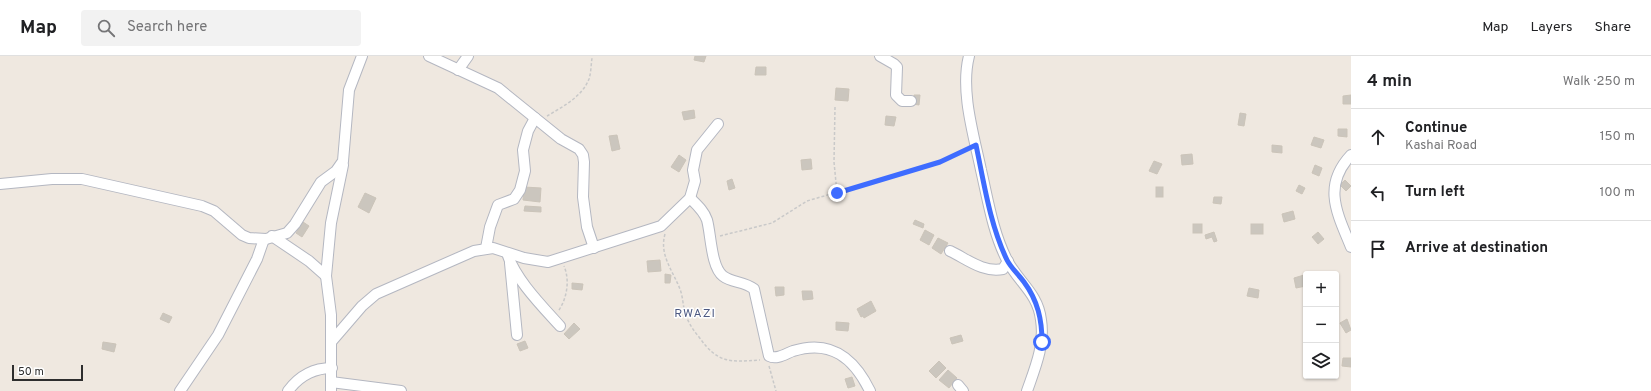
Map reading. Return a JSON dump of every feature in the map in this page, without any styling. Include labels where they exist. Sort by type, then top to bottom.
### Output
[{"type":"street","points":[[362,56],[349,90],[343,161],[331,223],[326,276],[330,300],[332,368],[331,387],[401,391]]},
{"type":"street","points":[[429,56],[498,88],[561,139],[579,149],[583,155],[585,211],[588,231],[594,248]]},
{"type":"street","points":[[458,70],[468,56]]},
{"type":"street","points":[[880,56],[894,64],[896,67],[896,95],[902,101],[911,101]]},
{"type":"street","points":[[969,56],[967,74],[968,108],[990,212],[1008,261],[1035,299],[1042,320],[1042,342],[1038,363],[1027,391]]},
{"type":"street","points":[[486,248],[490,227],[498,205],[514,199],[522,185],[525,172],[523,150],[528,131],[537,120]]},
{"type":"street","points":[[331,342],[362,306],[376,294],[464,255],[486,248],[493,248],[509,258],[548,262],[562,259],[575,253],[654,229],[668,221],[690,198],[695,181],[693,170],[697,150],[718,124]]},
{"type":"street","points":[[1351,155],[1336,177],[1334,196],[1341,222],[1351,247]]},
{"type":"street","points":[[0,184],[52,179],[74,179],[112,185],[202,206],[214,211],[242,235],[249,238],[268,238],[287,233],[295,224],[321,182],[336,171],[343,161]]},
{"type":"street","points":[[690,198],[701,209],[706,218],[711,237],[714,259],[719,271],[723,276],[742,282],[754,289],[766,351],[769,358],[804,349],[836,351],[849,359],[860,371],[870,391]]},
{"type":"street","points":[[268,238],[309,261],[326,276]]},
{"type":"street","points":[[180,391],[218,335],[268,238]]},
{"type":"street","points":[[950,251],[977,265],[991,270],[1003,269],[1008,261]]},
{"type":"street","points":[[509,258],[539,303],[560,326]]},
{"type":"street","points":[[509,258],[517,335]]},
{"type":"street","points":[[288,391],[292,385],[313,370],[332,368]]},
{"type":"path","points":[[537,120],[566,104],[584,88],[589,79],[592,58]]},
{"type":"path","points":[[835,107],[834,162],[837,193]]},
{"type":"path","points":[[711,237],[758,228],[772,223],[807,201],[940,162],[976,145]]},
{"type":"path","points":[[668,221],[663,241],[669,268],[681,290],[685,314],[690,324],[708,351],[724,360],[733,362],[769,358],[776,391]]},
{"type":"path","points":[[552,317],[560,308],[566,294],[568,274],[562,259]]},
{"type":"building","points":[[695,56],[706,56],[704,62],[694,60]]},
{"type":"building","points":[[756,67],[766,67],[766,75],[755,75]]},
{"type":"building","points":[[836,88],[849,89],[848,101],[835,100]]},
{"type":"building","points":[[914,95],[920,95],[919,105],[913,104]]},
{"type":"building","points":[[1351,95],[1351,104],[1343,104],[1343,96]]},
{"type":"building","points":[[694,110],[695,118],[684,120],[682,112]]},
{"type":"building","points":[[1240,113],[1246,114],[1244,126],[1238,125]]},
{"type":"building","points":[[886,116],[896,117],[894,126],[885,125]]},
{"type":"building","points":[[1338,129],[1347,129],[1347,137],[1338,136]]},
{"type":"building","points":[[617,135],[620,149],[612,151],[609,136]]},
{"type":"building","points":[[1314,137],[1324,140],[1321,148],[1311,145]]},
{"type":"building","points":[[1272,145],[1282,146],[1282,153],[1272,152]]},
{"type":"building","points":[[1192,154],[1193,164],[1182,165],[1181,155]]},
{"type":"building","points":[[679,155],[686,160],[679,172],[671,167]]},
{"type":"building","points":[[811,159],[812,169],[802,170],[801,160]]},
{"type":"building","points":[[1154,161],[1162,164],[1157,174],[1149,171]]},
{"type":"building","points":[[1315,165],[1322,168],[1319,176],[1312,173]]},
{"type":"building","points":[[732,179],[735,188],[729,190],[727,181]]},
{"type":"building","points":[[1345,180],[1351,186],[1346,191],[1340,185]]},
{"type":"building","points":[[1299,185],[1305,188],[1302,194],[1296,191]]},
{"type":"building","points":[[524,187],[541,188],[540,202],[523,200]]},
{"type":"building","points":[[1156,187],[1163,187],[1163,197],[1156,197]]},
{"type":"building","points":[[365,193],[376,198],[369,213],[358,207]]},
{"type":"building","points":[[1214,197],[1222,197],[1221,204],[1213,203]]},
{"type":"building","points":[[525,206],[541,207],[541,212],[524,211]]},
{"type":"building","points":[[1293,211],[1295,219],[1284,222],[1282,214]]},
{"type":"building","points":[[915,220],[924,224],[923,228],[913,224]]},
{"type":"building","points":[[303,222],[309,226],[302,237],[296,233]]},
{"type":"building","points":[[1193,224],[1202,224],[1202,233],[1193,233]]},
{"type":"building","points":[[1251,224],[1263,224],[1263,234],[1251,234]]},
{"type":"building","points":[[925,230],[934,235],[929,245],[920,240]]},
{"type":"building","points":[[1214,232],[1217,241],[1214,242],[1212,237],[1206,239],[1205,235]]},
{"type":"building","points":[[1318,232],[1324,239],[1318,244],[1312,237]]},
{"type":"building","points":[[938,238],[948,243],[941,254],[932,248]]},
{"type":"building","points":[[660,260],[661,271],[648,272],[647,261]]},
{"type":"building","points":[[665,274],[671,275],[670,283],[665,283]]},
{"type":"building","points":[[1303,275],[1303,287],[1296,288],[1294,278]]},
{"type":"building","points":[[572,283],[583,284],[582,290],[572,289]]},
{"type":"building","points":[[775,287],[784,287],[784,295],[776,296]]},
{"type":"building","points":[[1249,288],[1259,290],[1258,298],[1247,296]]},
{"type":"building","points":[[802,291],[812,291],[813,299],[803,300]]},
{"type":"building","points":[[871,301],[876,311],[864,318],[863,316],[861,317],[857,309]]},
{"type":"building","points":[[163,313],[172,317],[169,323],[160,319]]},
{"type":"building","points":[[1347,319],[1351,330],[1346,333],[1340,323]]},
{"type":"building","points":[[836,322],[849,323],[848,331],[836,330]]},
{"type":"building","points":[[574,323],[580,329],[569,339],[564,334]]},
{"type":"building","points":[[961,335],[963,341],[952,344],[950,338]]},
{"type":"building","points":[[525,341],[528,348],[520,351],[517,344]]},
{"type":"building","points":[[103,342],[116,344],[114,352],[102,349]]},
{"type":"building","points":[[1343,358],[1351,358],[1351,367],[1342,366]]},
{"type":"building","points":[[939,361],[946,368],[936,378],[929,371]]},
{"type":"building","points":[[948,370],[957,378],[949,388],[939,380]]},
{"type":"building","points":[[852,377],[855,386],[848,388],[845,379]]},
{"type":"district","name":"RWAZI","points":[[695,314]]},
{"type":"route","points":[[837,193],[940,162],[976,145],[990,212],[1008,261],[1026,284],[1035,299],[1042,320],[1042,342]]}]
